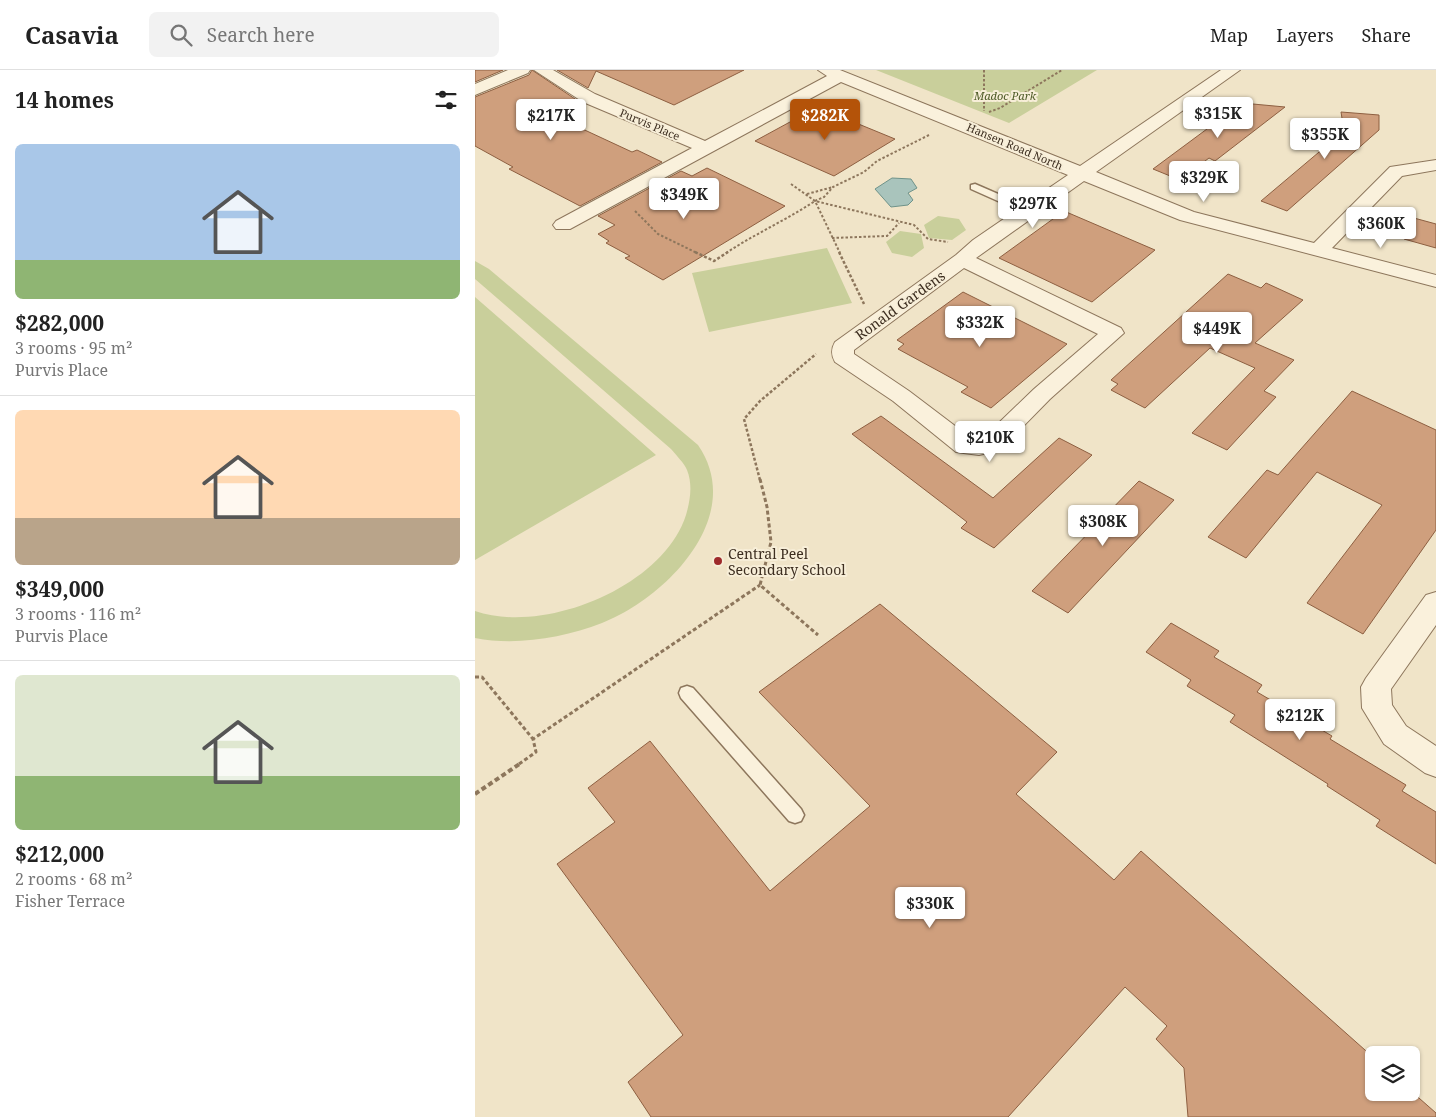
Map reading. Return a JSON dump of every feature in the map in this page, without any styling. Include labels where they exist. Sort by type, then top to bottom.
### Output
[{"type":"street","points":[[475,90],[522,70]]},
{"type":"street","name":"Purvis Place","points":[[542,70],[589,98],[705,148]]},
{"type":"street","name":"Ronald Gardens","points":[[968,254],[1113,333],[1042,394],[991,444],[979,447],[965,446],[901,396],[843,356],[843,348],[872,324],[968,254],[1232,70]]},
{"type":"street","name":"Purvis Place","points":[[563,226],[705,148],[833,73]]},
{"type":"street","name":"Hansen Road North","points":[[833,73],[1187,216],[1436,281]]},
{"type":"street","points":[[1317,251],[1396,171],[1434,165]]},
{"type":"street","points":[[1436,603],[1376,687],[1377,708],[1395,735],[1436,763]]},
{"type":"lane","points":[[975,187],[1029,211]]},
{"type":"lane","points":[[687,693],[795,814]]},
{"type":"path","points":[[984,70],[983,109],[986,113]]},
{"type":"path","points":[[970,128],[986,113],[1000,108],[1062,70]]},
{"type":"path","points":[[807,194],[833,187],[864,172],[877,161],[932,134],[953,121]]},
{"type":"path","points":[[791,184],[815,201],[872,324]]},
{"type":"path","points":[[616,197],[632,208],[658,234],[714,261],[755,234],[782,222],[824,197],[833,187]]},
{"type":"path","points":[[815,201],[899,223],[914,225],[927,239],[952,242],[968,254]]},
{"type":"path","points":[[832,238],[887,236],[899,223]]},
{"type":"path","points":[[533,739],[760,585],[771,542],[767,507],[744,419],[755,405],[801,370],[827,344],[843,348]]},
{"type":"path","points":[[760,585],[818,635]]},
{"type":"path","points":[[475,677],[482,678],[533,739],[536,752],[475,794]]},
{"type":"green space","name":"Madoc Park","points":[[876,70],[1097,70],[1009,123]]},
{"type":"green space","points":[[938,216],[959,219],[966,230],[952,240],[929,238],[924,225]]},
{"type":"green space","points":[[900,231],[921,234],[924,248],[912,257],[892,253],[886,242]]},
{"type":"green space","points":[[827,248],[852,303],[709,332],[692,273]]},
{"type":"green space","points":[[475,261],[489,269],[698,445],[711,472],[713,499],[706,526],[692,551],[673,574],[651,595],[627,611],[602,623],[571,633],[523,641],[475,638],[475,611],[503,617],[534,616],[566,610],[598,599],[627,583],[653,564],[673,541],[686,515],[690,493],[689,476],[684,465],[671,449],[475,279]]},
{"type":"green space","points":[[475,297],[656,455],[475,560]]},
{"type":"water","points":[[892,178],[911,179],[917,188],[908,193],[913,200],[908,205],[891,207],[875,189]]},
{"type":"building","points":[[475,70],[503,70],[475,82]]},
{"type":"building","points":[[532,70],[581,103],[577,111],[561,119],[632,152],[637,150],[662,162],[580,206],[509,169],[513,167],[475,146],[475,97],[529,75]]},
{"type":"building","points":[[557,70],[744,70],[674,105],[596,71],[588,88]]},
{"type":"building","points":[[1242,103],[1285,107],[1215,161],[1209,158],[1180,180],[1153,169]]},
{"type":"building","points":[[822,109],[895,139],[834,176],[755,141],[812,110],[817,112]]},
{"type":"building","points":[[1341,112],[1379,115],[1379,130],[1287,211],[1261,201],[1344,131]]},
{"type":"building","points":[[707,168],[785,206],[663,280],[625,258],[630,256],[606,243],[609,241],[598,234],[615,225],[598,216],[681,171],[692,176]]},
{"type":"building","points":[[1064,211],[1155,250],[1092,302],[999,258]]},
{"type":"building","points":[[1414,218],[1436,224],[1436,248],[1404,239]]},
{"type":"building","points":[[1228,274],[1261,288],[1266,283],[1303,300],[1255,343],[1294,360],[1264,391],[1276,397],[1227,450],[1192,433],[1255,368],[1210,348],[1145,408],[1111,390],[1118,384],[1111,380]]},
{"type":"building","points":[[963,292],[1067,344],[991,408],[961,392],[968,387],[898,349],[904,344],[897,340]]},
{"type":"building","points":[[1352,391],[1436,430],[1436,530],[1363,634],[1307,603],[1382,505],[1317,472],[1246,558],[1208,537],[1267,470],[1278,475]]},
{"type":"building","points":[[881,416],[993,498],[1059,438],[1092,455],[994,548],[961,528],[967,522],[852,434]]},
{"type":"building","points":[[1139,481],[1174,500],[1068,613],[1032,591]]},
{"type":"building","points":[[880,604],[1057,752],[1016,794],[1114,880],[1141,851],[1365,1050],[1365,1101],[1420,1101],[1420,1099],[1436,1113],[1436,1117],[1188,1117],[1184,1068],[1156,1039],[1167,1026],[1125,987],[1008,1117],[651,1117],[628,1082],[683,1035],[557,864],[615,822],[588,788],[650,741],[770,891],[870,806],[759,692]]},
{"type":"building","points":[[1171,623],[1219,651],[1214,657],[1262,685],[1257,692],[1332,736],[1330,739],[1406,785],[1402,791],[1436,812],[1436,864],[1376,826],[1380,820],[1327,786],[1328,784],[1230,722],[1235,715],[1187,686],[1191,680],[1146,652]]},
{"type":"place","name":"Central Peel Secondary School","points":[[718,561]]}]
